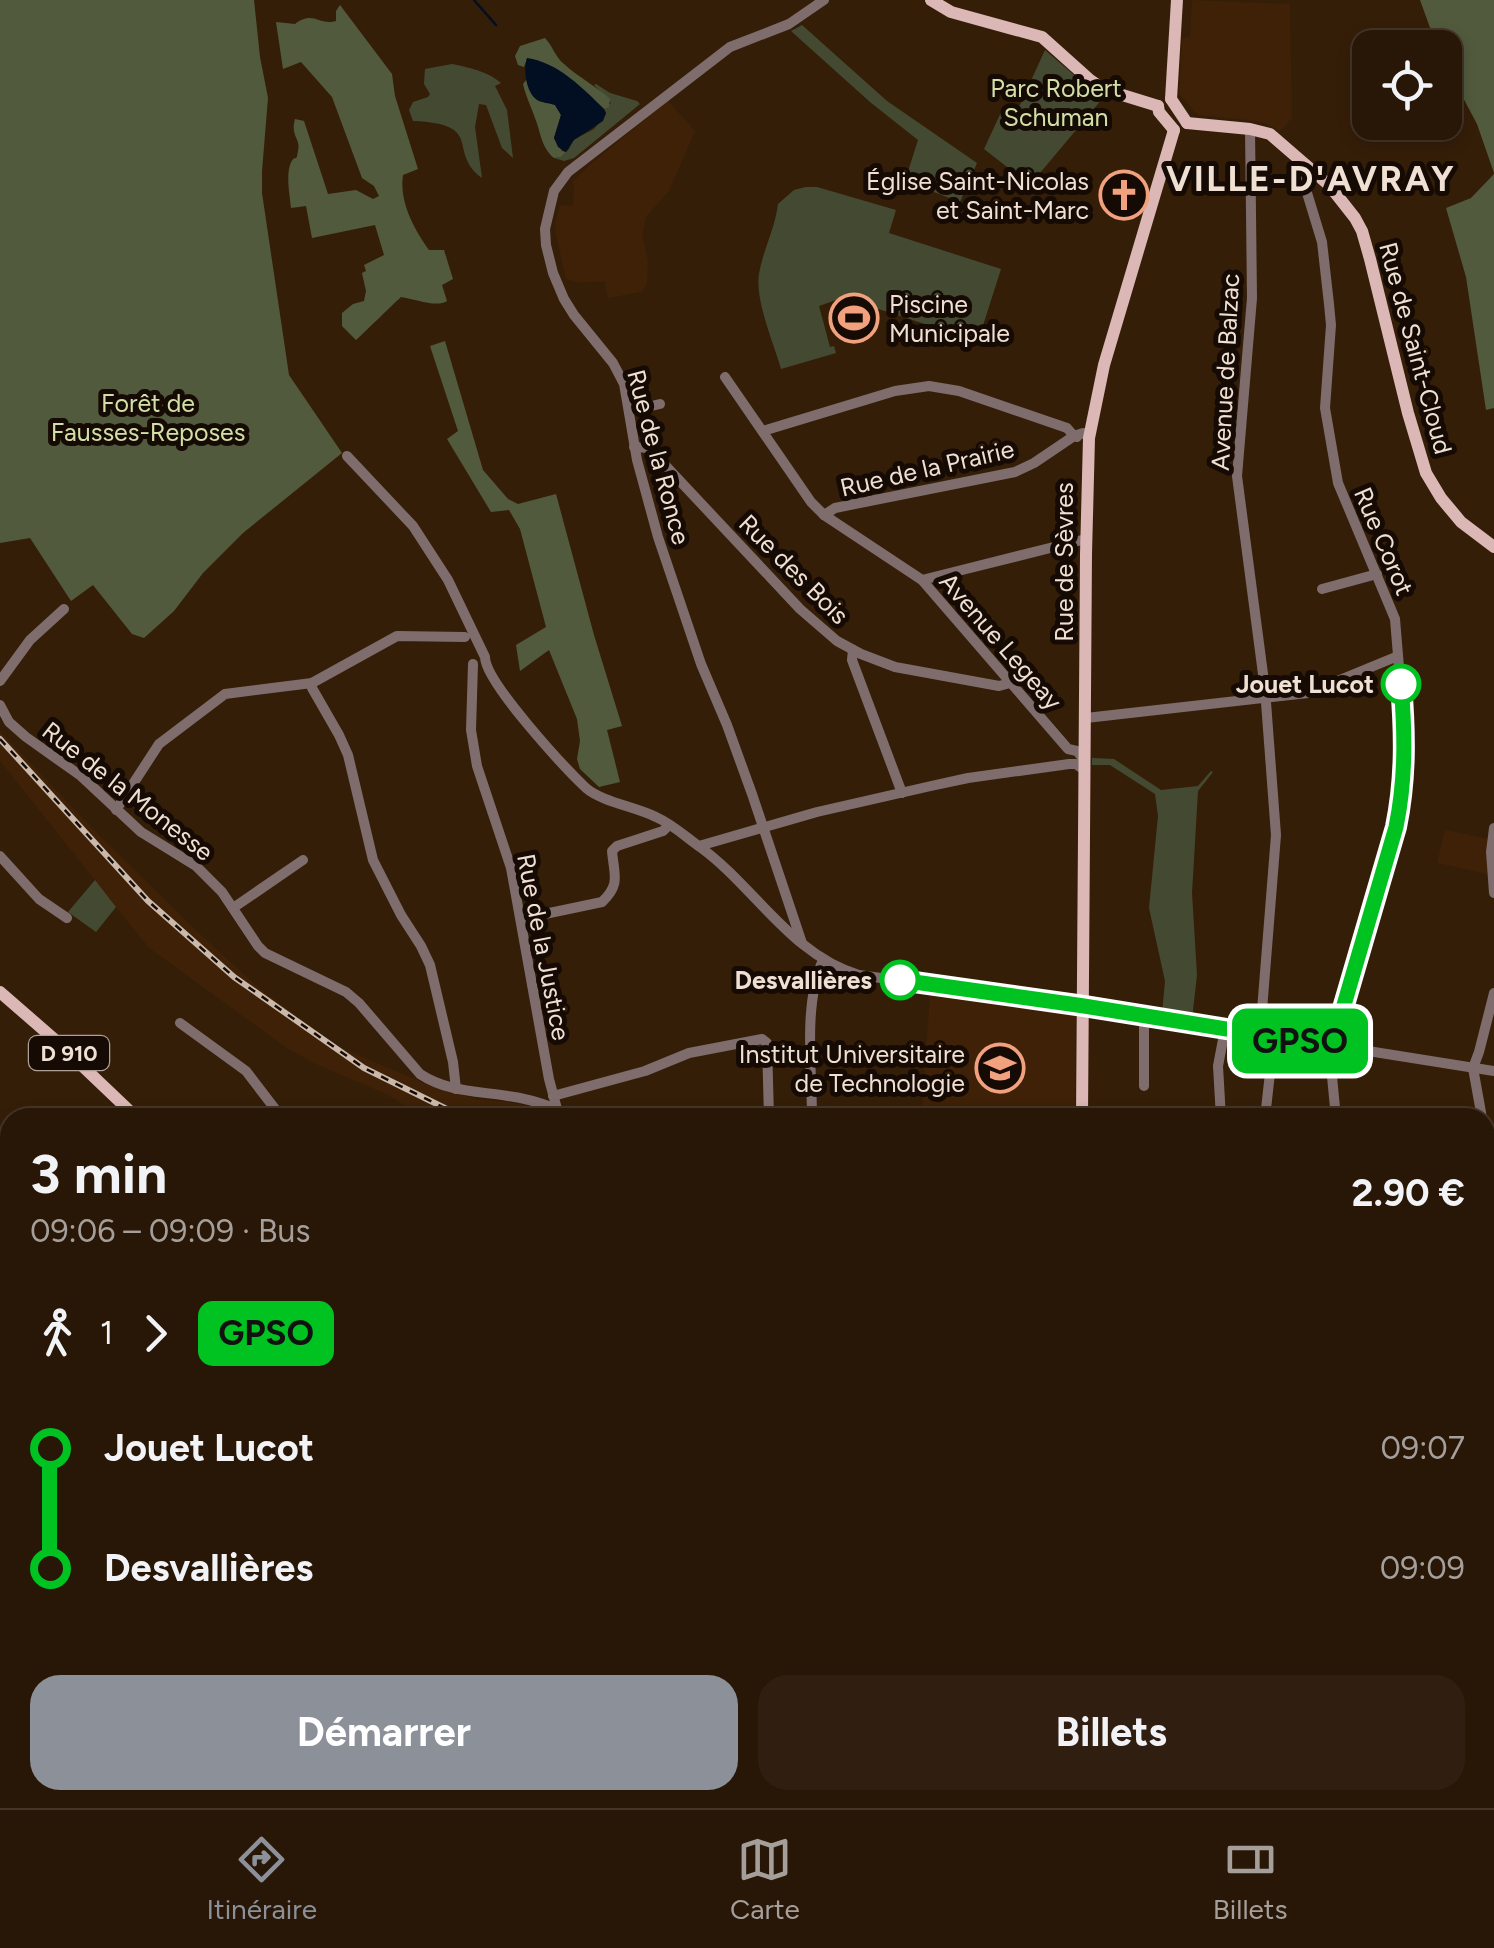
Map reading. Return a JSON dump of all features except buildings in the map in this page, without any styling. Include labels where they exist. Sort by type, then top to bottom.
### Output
[{"type":"main road","points":[[931,0],[951,12],[1042,36],[1103,89],[1158,106]]},
{"type":"main road","points":[[1171,98],[1162,100],[1158,112],[1180,132],[1187,122],[1171,98],[1177,0]]},
{"type":"main road","name":"Rue de Saint-Cloud","points":[[1187,122],[1270,134],[1337,195],[1362,231],[1426,473],[1462,522],[1494,547]]},
{"type":"main road","name":"Rue de Sèvres","points":[[1082,1108],[1089,438],[1104,366],[1174,130]]},
{"type":"main road","name":"D 910","points":[[0,992],[126,1108]]},
{"type":"street","name":"Rue de la Ronce","points":[[803,944],[648,506],[624,384],[614,363],[564,299],[553,273],[545,228],[554,191],[568,172],[720,54],[748,38],[788,24],[824,0]]},
{"type":"street","name":"Avenue de Balzac","points":[[1250,129],[1252,298],[1238,476],[1265,698],[1276,835],[1260,1035]]},
{"type":"street","name":"Rue Corot","points":[[1312,169],[1304,183],[1322,242],[1331,325],[1325,408],[1338,483],[1395,619],[1405,740],[1396,827],[1332,1046],[1335,1108]]},
{"type":"street","name":"Avenue Legeay","points":[[725,377],[797,483],[824,515],[922,580],[1068,748],[1084,760]]},
{"type":"street","points":[[763,431],[895,391],[929,386],[958,391],[1067,428],[1074,436],[1082,432],[1089,438]]},
{"type":"street","points":[[630,411],[660,404]]},
{"type":"street","name":"Rue de la Prairie","points":[[824,515],[835,508],[1015,472],[1074,436]]},
{"type":"street","name":"Rue des Bois","points":[[634,447],[648,448],[800,609],[853,650],[896,667],[999,686],[1010,683]]},
{"type":"street","points":[[364,454],[350,460],[413,526],[448,580],[479,659],[542,740],[590,791],[656,816],[698,846],[742,883],[784,929],[823,960],[858,975],[1084,1006],[1494,1071]]},
{"type":"street","points":[[922,580],[1086,539]]},
{"type":"street","points":[[1322,589],[1376,574]]},
{"type":"street","points":[[0,681],[30,640],[64,609]]},
{"type":"street","points":[[116,810],[159,744],[225,694],[312,683],[397,636],[467,633]]},
{"type":"street","points":[[853,650],[852,660],[902,794]]},
{"type":"street","points":[[1086,718],[1318,690],[1398,656]]},
{"type":"street","name":"Rue de la Justice","points":[[479,659],[471,730],[477,766],[511,868],[558,1108]]},
{"type":"street","points":[[312,683],[316,698],[340,734],[348,755],[373,860],[430,965],[456,1089]]},
{"type":"street","name":"Rue de la Monesse","points":[[0,705],[9,722],[81,776],[141,832],[196,866],[222,892],[265,954],[346,992],[359,1003],[420,1074],[456,1089],[525,1099],[546,1108]]},
{"type":"street","points":[[698,846],[762,826],[968,778],[1069,764],[1080,767],[1084,760]]},
{"type":"street","points":[[521,919],[602,902],[615,884],[612,852],[617,846],[663,832],[670,825]]},
{"type":"street","points":[[1494,828],[1494,894]]},
{"type":"street","points":[[0,856],[39,899],[67,918]]},
{"type":"street","points":[[233,908],[303,860]]},
{"type":"street","points":[[812,1108],[812,1004],[823,960]]},
{"type":"street","points":[[1480,1108],[1473,1068],[1494,993]]},
{"type":"street","points":[[1144,1017],[1144,1086]]},
{"type":"street","points":[[180,1023],[246,1071],[274,1108]]},
{"type":"street","points":[[1220,1108],[1218,1066],[1225,1029]]},
{"type":"street","points":[[1266,1108],[1274,1037]]},
{"type":"street","points":[[553,1096],[645,1071],[689,1052],[762,1040],[767,1043],[769,1108]]},
{"type":"shaded area","points":[[1192,0],[1290,4],[1292,118],[1280,131],[1255,121],[1198,115],[1179,94],[1182,38],[1190,37]]},
{"type":"shaded area","points":[[668,101],[695,131],[669,191],[646,217],[642,234],[648,262],[647,284],[642,292],[608,298],[604,281],[581,283],[566,279],[555,231],[560,205],[573,206],[572,182]]},
{"type":"shaded area","points":[[0,731],[202,936],[260,989],[337,1046],[426,1084],[475,1099],[537,1108],[409,1108],[288,1049],[148,947],[0,761]]},
{"type":"shaded area","points":[[1445,830],[1488,839],[1487,874],[1437,863]]},
{"type":"shaded area","name":"Institut Universitaire de Technologie","points":[[930,992],[1073,1011],[1076,1015],[1075,1108],[922,1108]]},
{"type":"green space","name":"Forêt de Fausses-Reposes","points":[[0,0],[254,0],[268,98],[262,193],[289,375],[342,453],[243,533],[203,573],[174,611],[144,638],[132,634],[93,585],[71,601],[30,538],[0,543]]},
{"type":"green space","points":[[1420,0],[1494,0],[1494,173],[1477,124],[1462,96],[1462,30],[1431,30]]},
{"type":"green space","points":[[340,5],[392,74],[418,169],[403,175],[406,205],[429,250],[444,250],[453,279],[442,285],[447,301],[432,303],[401,297],[356,340],[342,326],[342,313],[364,301],[364,265],[384,255],[375,225],[312,238],[306,206],[291,208],[289,170],[299,147],[295,119],[304,121],[328,194],[356,190],[373,199],[379,196],[374,186],[362,178],[332,97],[301,62],[283,69],[276,22],[295,24],[312,18],[336,21]]},
{"type":"green space","points":[[802,25],[887,101],[977,163],[960,202],[905,181],[918,140],[791,31]]},
{"type":"green space","points":[[545,38],[561,61],[610,99],[609,107],[604,109],[567,76],[527,59],[524,67],[518,65],[515,56],[520,46]]},
{"type":"green space","name":"Parc Robert Schuman","points":[[1045,50],[1102,99],[1035,179],[1025,181],[984,149],[1004,106],[1018,109]]},
{"type":"green space","points":[[452,64],[484,73],[501,83],[495,86],[507,110],[513,158],[502,148],[486,105],[479,104],[475,127],[482,178],[466,158],[457,133],[450,127],[413,121],[409,110],[413,102],[430,94],[424,84],[425,69]]},
{"type":"green space","points":[[527,79],[533,94],[555,105],[561,115],[554,138],[566,152],[561,157],[554,158],[544,144],[523,84]]},
{"type":"green space","points":[[596,84],[640,104],[574,158],[554,158],[561,157],[573,140],[594,129],[606,114],[604,109],[611,103]]},
{"type":"green space","points":[[1494,174],[1494,408],[1486,410],[1466,277],[1446,208],[1471,198]]},
{"type":"green space","points":[[806,187],[896,210],[889,233],[1001,269],[978,341],[847,299],[836,300],[819,306],[830,347],[834,346],[836,353],[781,369],[762,309],[759,274],[778,204],[794,190]]},
{"type":"green space","points":[[445,341],[483,470],[508,499],[518,504],[556,494],[622,726],[607,730],[620,782],[599,787],[580,769],[577,719],[549,650],[520,671],[516,645],[546,627],[520,529],[509,510],[491,512],[447,439],[458,431],[430,346]]},
{"type":"green space","points":[[1092,758],[1114,759],[1161,790],[1198,786],[1213,772],[1198,791],[1192,893],[1197,975],[1192,1019],[1162,1014],[1165,981],[1149,908],[1158,816],[1155,794],[1110,765],[1092,765]]},
{"type":"green space","points":[[95,880],[116,907],[96,932],[68,912]]},
{"type":"water","points":[[527,58],[569,77],[606,113],[603,121],[574,140],[566,152],[554,138],[561,115],[555,105],[537,100],[528,86]]},
{"type":"waterway","points":[[474,0],[496,25]]},
{"type":"railway","points":[[0,739],[148,901],[234,977],[364,1068],[445,1108]]},
{"type":"bus line","name":"GPSO","points":[[900,980],[1332,1046],[1402,798],[1405,740],[1401,684]]},
{"type":"place","name":"Église Saint-Nicolas et Saint-Marc","points":[[1124,195]]},
{"type":"place","name":"Piscine Municipale","points":[[854,318]]},
{"type":"place","name":"Jouet Lucot","points":[[1401,684]]},
{"type":"place","name":"Desvallières","points":[[900,980]]},
{"type":"place","name":"Institut Universitaire de Technologie","points":[[1000,1068]]},
{"type":"district","name":"VILLE-D'AVRAY","points":[[1311,179]]}]
